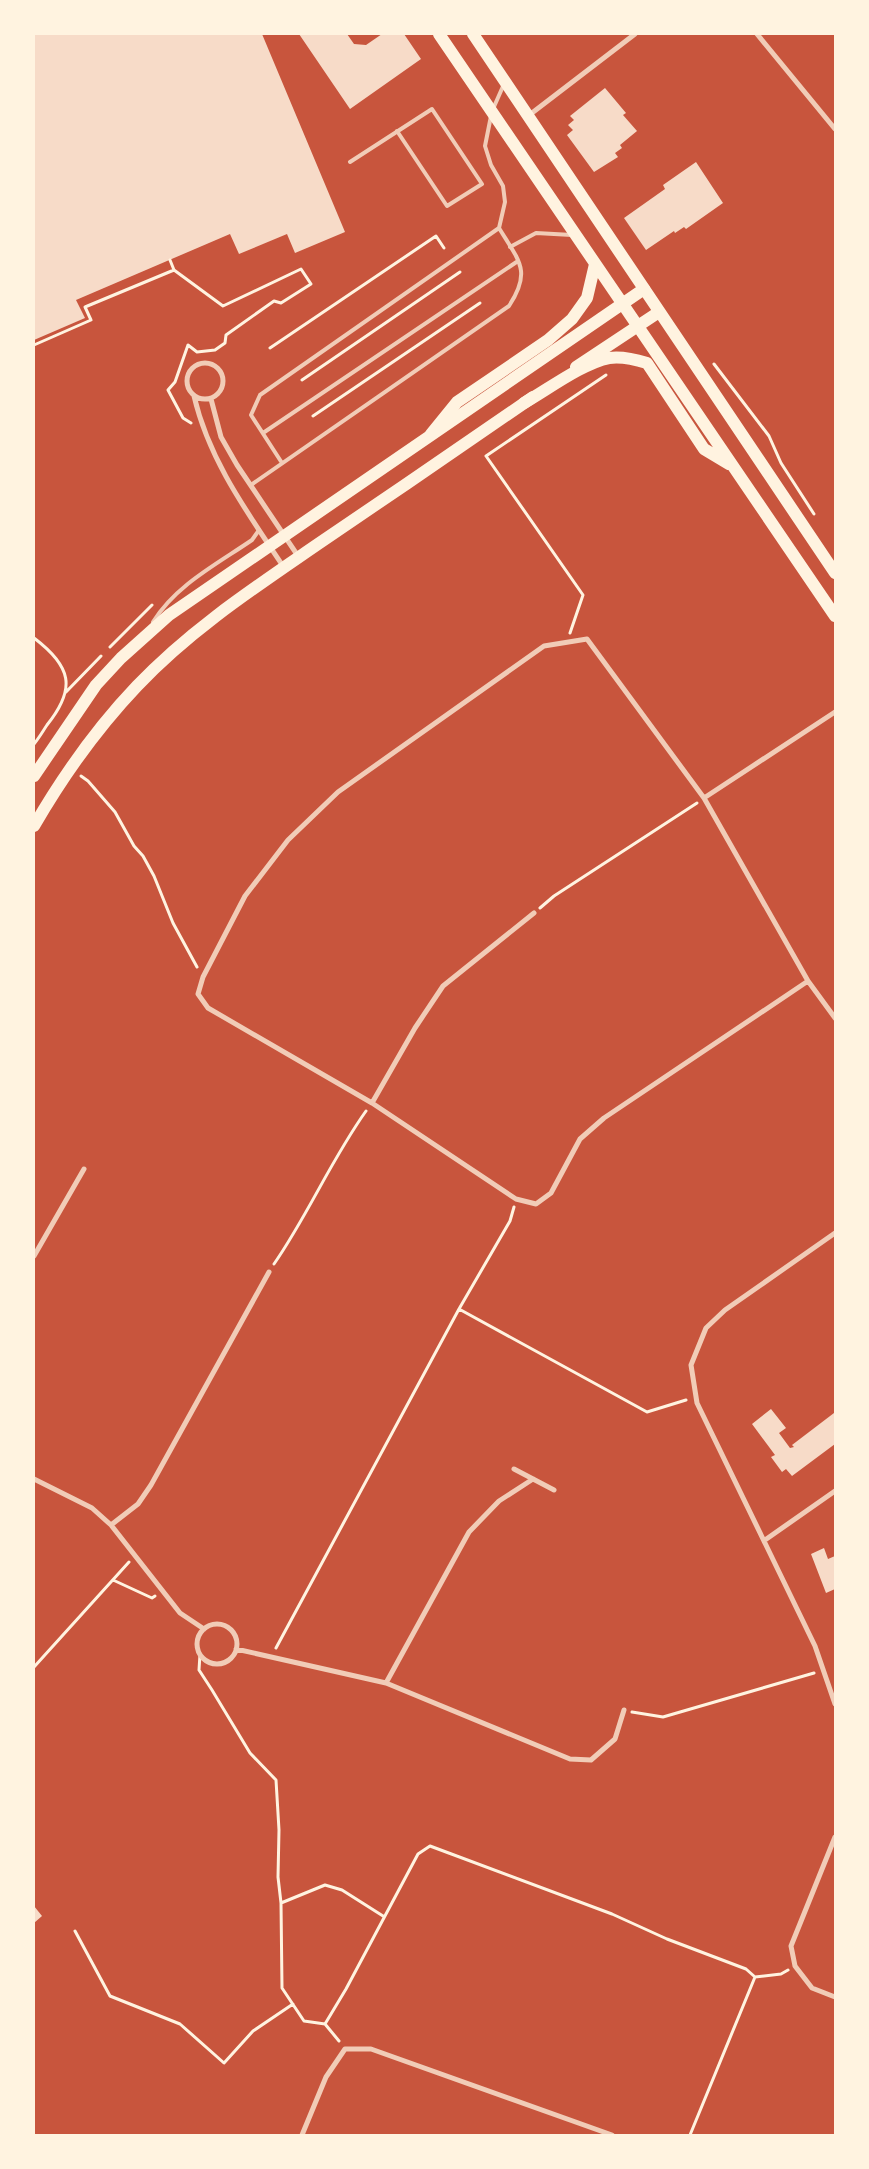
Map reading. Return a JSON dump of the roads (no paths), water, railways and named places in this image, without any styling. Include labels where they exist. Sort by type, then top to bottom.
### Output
[{"type":"main road","points":[[439,34],[835,616]]},
{"type":"main road","points":[[473,34],[835,573]]},
{"type":"main road","points":[[431,434],[457,402],[548,340],[572,319],[587,298],[596,264]]},
{"type":"main road","points":[[34,776],[96,685],[144,637],[185,603],[644,289]]},
{"type":"main road","points":[[34,826],[70,768],[92,738],[137,686],[206,623],[298,556],[659,312]]},
{"type":"main road","points":[[524,403],[591,364],[609,358],[626,357],[647,363],[704,449],[733,467]]},
{"type":"street","points":[[528,116],[636,34]]},
{"type":"street","points":[[756,34],[835,129]]},
{"type":"street","points":[[194,396],[211,399],[221,391],[224,379],[218,368],[207,363],[195,365],[188,374],[187,386],[194,396],[198,416],[211,450],[224,475],[284,567]]},
{"type":"street","points":[[211,399],[221,437],[298,556]]},
{"type":"street","points":[[808,981],[604,1118],[580,1139],[551,1193],[536,1204],[516,1199],[372,1103],[208,1008],[198,994],[202,977],[245,896],[288,840],[338,792],[544,646],[587,639],[704,798],[808,981],[835,1018]]},
{"type":"street","points":[[704,798],[835,712]]},
{"type":"street","points":[[372,1103],[415,1028],[443,986],[534,913]]},
{"type":"street","points":[[34,1256],[84,1169]]},
{"type":"street","points":[[835,1233],[724,1310],[706,1328],[691,1365],[697,1403],[815,1646],[835,1704]]},
{"type":"street","points":[[111,1525],[138,1504],[151,1486],[269,1272]]},
{"type":"street","points":[[514,1469],[554,1490]]},
{"type":"street","points":[[34,1479],[92,1508],[111,1525],[180,1613],[204,1629]]},
{"type":"street","points":[[386,1684],[470,1532],[498,1501],[533,1479]]},
{"type":"street","points":[[765,1540],[835,1491]]},
{"type":"street","points":[[212,1624],[220,1624],[228,1626],[233,1631],[237,1638],[236,1649],[230,1660],[223,1664],[208,1662],[200,1654],[197,1642],[204,1629],[212,1624]]},
{"type":"street","points":[[236,1649],[386,1684],[570,1759],[591,1760],[614,1739],[624,1710]]},
{"type":"street","points":[[835,1836],[791,1946],[795,1966],[812,1988],[835,1997]]},
{"type":"street","points":[[302,2135],[326,2076],[345,2050],[371,2049],[612,2135]]},
{"type":"lane","points":[[282,463],[251,414],[260,395],[499,228],[505,202],[503,186],[491,165],[485,146],[492,110],[505,82]]},
{"type":"lane","points":[[350,162],[432,109],[482,184],[447,206],[398,131]]},
{"type":"lane","points":[[251,485],[509,306],[519,291],[523,274],[499,228]]},
{"type":"lane","points":[[510,247],[536,232],[577,236]]},
{"type":"lane","points":[[263,434],[518,262]]},
{"type":"lane","points":[[144,637],[163,606],[190,582],[252,540],[259,530]]}]
